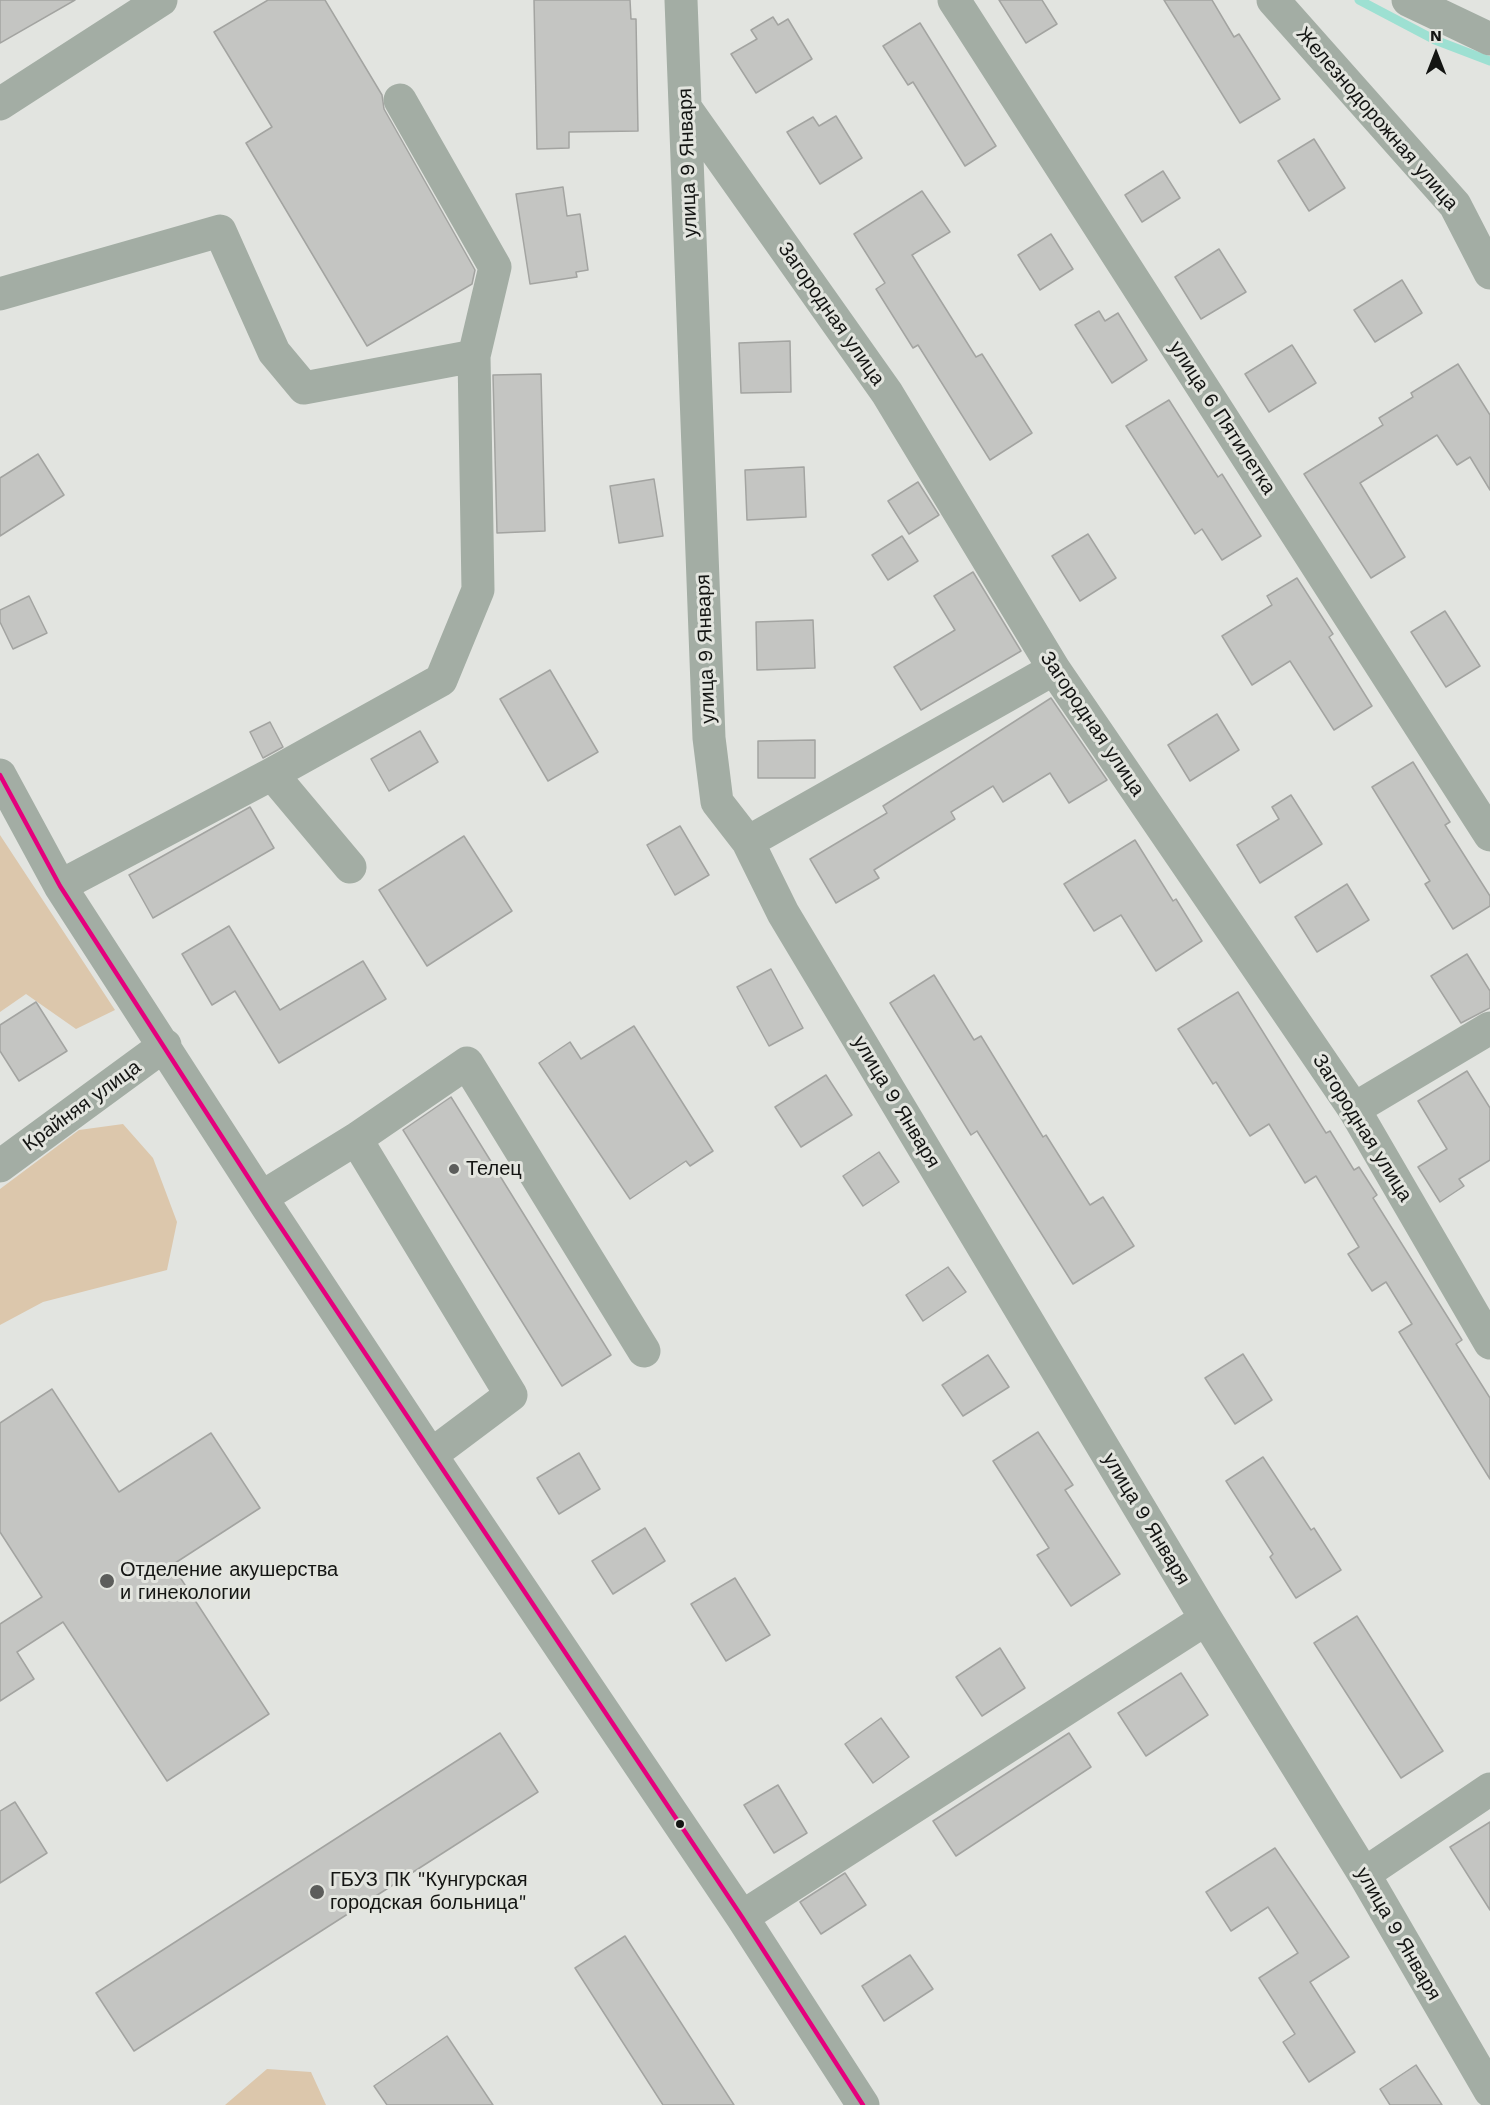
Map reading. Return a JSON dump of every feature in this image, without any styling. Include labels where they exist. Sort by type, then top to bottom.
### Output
[{"type":"street","points":[[0,104],[161,0]]},
{"type":"street","name":"улица 9 Января","points":[[681,0],[687,110],[709,738],[717,802],[748,842],[783,913],[1206,1619],[1364,1874],[1490,2091]]},
{"type":"street","name":"улица 6 Пятилетка","points":[[954,0],[1490,835]]},
{"type":"street","name":"Железнодорожная улица","points":[[1273,0],[1455,205],[1490,273]]},
{"type":"street","points":[[1408,0],[1490,39]]},
{"type":"street","points":[[60,885],[272,774],[441,680],[478,590],[474,356],[495,267],[400,100]]},
{"type":"street","name":"Загородная улица","points":[[687,110],[887,393],[1054,669],[1354,1109],[1490,1343]]},
{"type":"street","points":[[0,294],[220,231],[274,352],[304,388],[474,356]]},
{"type":"street","points":[[748,842],[1054,669]]},
{"type":"street","points":[[272,774],[350,867]]},
{"type":"street","points":[[0,776],[60,885],[262,1197],[431,1455],[742,1917],[863,2105]]},
{"type":"street","points":[[1354,1109],[1490,1028]]},
{"type":"street","name":"Крайняя улица","points":[[0,1166],[165,1045]]},
{"type":"street","points":[[262,1197],[356,1138],[467,1063],[644,1351]]},
{"type":"street","points":[[356,1138],[511,1395],[431,1455]]},
{"type":"street","points":[[742,1917],[1206,1619]]},
{"type":"street","points":[[1364,1874],[1490,1789]]},
{"type":"shaded area","points":[[0,835],[115,1010],[76,1029],[26,994],[0,1012]]},
{"type":"shaded area","points":[[123,1124],[153,1158],[177,1222],[167,1270],[43,1302],[0,1325],[0,1189],[79,1130]]},
{"type":"shaded area","points":[[267,2069],[311,2072],[326,2105],[225,2105]]},
{"type":"building","points":[[0,0],[75,0],[0,43]]},
{"type":"building","points":[[268,0],[325,0],[382,95],[384,109],[475,270],[472,284],[367,346],[246,143],[272,127],[214,32]]},
{"type":"building","points":[[534,0],[630,0],[631,19],[636,19],[638,131],[569,132],[569,148],[537,149]]},
{"type":"building","points":[[999,0],[1042,0],[1057,24],[1026,43]]},
{"type":"building","points":[[1164,0],[1212,0],[1234,37],[1239,34],[1280,99],[1240,123]]},
{"type":"building","points":[[773,17],[778,25],[788,19],[812,59],[756,93],[731,54],[757,39],[751,30]]},
{"type":"building","points":[[920,23],[996,146],[965,166],[913,82],[908,85],[883,46]]},
{"type":"building","points":[[836,116],[862,158],[820,184],[787,132],[813,117],[819,126]]},
{"type":"building","points":[[1314,139],[1345,188],[1309,211],[1278,161]]},
{"type":"building","points":[[1163,171],[1180,198],[1142,222],[1125,195]]},
{"type":"building","points":[[563,187],[567,216],[580,214],[588,270],[576,272],[577,277],[530,284],[516,194]]},
{"type":"building","points":[[922,191],[950,232],[912,255],[976,357],[982,354],[1032,433],[990,460],[918,345],[913,348],[876,289],[885,283],[854,234]]},
{"type":"building","points":[[1051,234],[1073,269],[1040,290],[1018,255]]},
{"type":"building","points":[[1219,249],[1246,292],[1201,319],[1175,277]]},
{"type":"building","points":[[1402,280],[1422,313],[1375,342],[1354,310]]},
{"type":"building","points":[[1099,311],[1105,321],[1118,313],[1147,360],[1112,383],[1075,325]]},
{"type":"building","points":[[790,341],[791,392],[741,393],[739,343]]},
{"type":"building","points":[[1292,345],[1316,383],[1269,412],[1245,374]]},
{"type":"building","points":[[1458,364],[1490,415],[1490,490],[1470,457],[1457,465],[1437,435],[1360,483],[1405,557],[1371,578],[1304,474],[1383,425],[1379,418],[1413,397],[1411,393]]},
{"type":"building","points":[[541,374],[545,531],[497,533],[493,375]]},
{"type":"building","points":[[1169,400],[1218,477],[1222,474],[1261,536],[1222,560],[1202,529],[1195,534],[1126,426]]},
{"type":"building","points":[[38,454],[64,495],[0,536],[0,478]]},
{"type":"building","points":[[804,467],[806,517],[747,520],[745,470]]},
{"type":"building","points":[[654,479],[663,536],[619,543],[610,486]]},
{"type":"building","points":[[918,482],[939,515],[909,534],[888,501]]},
{"type":"building","points":[[1088,534],[1116,578],[1080,601],[1052,556]]},
{"type":"building","points":[[902,536],[918,561],[888,580],[872,555]]},
{"type":"building","points":[[973,572],[1021,651],[921,710],[894,667],[955,630],[934,596]]},
{"type":"building","points":[[1297,578],[1333,634],[1329,637],[1372,706],[1334,730],[1290,661],[1252,685],[1222,636],[1272,605],[1267,596]]},
{"type":"building","points":[[29,596],[47,633],[13,649],[0,622],[0,610]]},
{"type":"building","points":[[1445,611],[1480,666],[1446,687],[1411,632]]},
{"type":"building","points":[[813,620],[815,668],[757,670],[756,622]]},
{"type":"building","points":[[550,670],[598,752],[548,781],[500,699]]},
{"type":"building","points":[[1051,698],[1107,780],[1069,803],[1050,773],[1003,802],[993,786],[951,812],[955,819],[874,870],[879,878],[836,903],[810,859],[887,813],[883,806]]},
{"type":"building","points":[[1217,714],[1239,750],[1190,781],[1168,745]]},
{"type":"building","points":[[270,722],[283,747],[263,758],[250,732]]},
{"type":"building","points":[[420,731],[438,762],[389,791],[371,759]]},
{"type":"building","points":[[815,740],[815,778],[758,778],[758,741]]},
{"type":"building","points":[[1413,762],[1450,822],[1445,825],[1490,896],[1490,906],[1453,929],[1425,884],[1430,881],[1372,787]]},
{"type":"building","points":[[1291,795],[1322,844],[1260,883],[1237,845],[1279,819],[1272,807]]},
{"type":"building","points":[[250,807],[274,848],[153,918],[129,875]]},
{"type":"building","points":[[680,826],[709,875],[675,895],[647,845]]},
{"type":"building","points":[[464,836],[512,911],[427,966],[379,890]]},
{"type":"building","points":[[1135,840],[1173,901],[1176,899],[1202,941],[1156,971],[1121,915],[1094,931],[1064,884]]},
{"type":"building","points":[[1347,884],[1369,920],[1317,952],[1295,917]]},
{"type":"building","points":[[229,926],[280,1010],[363,961],[386,999],[279,1063],[235,991],[212,1005],[182,954]]},
{"type":"building","points":[[1467,954],[1490,991],[1490,1008],[1461,1023],[1431,976]]},
{"type":"building","points":[[771,969],[803,1028],[769,1046],[737,987]]},
{"type":"building","points":[[934,975],[974,1040],[981,1036],[1043,1137],[1046,1135],[1090,1205],[1103,1197],[1134,1246],[1073,1284],[977,1131],[971,1135],[890,1003]]},
{"type":"building","points":[[1238,992],[1326,1133],[1330,1131],[1354,1170],[1359,1167],[1377,1195],[1373,1198],[1462,1340],[1456,1344],[1490,1398],[1490,1479],[1399,1332],[1412,1324],[1386,1282],[1372,1291],[1348,1254],[1359,1247],[1316,1176],[1305,1183],[1269,1124],[1250,1136],[1216,1082],[1213,1084],[1178,1029]]},
{"type":"building","points":[[36,1002],[67,1051],[19,1081],[0,1051],[0,1025]]},
{"type":"building","points":[[634,1026],[713,1151],[690,1166],[686,1161],[630,1199],[539,1063],[570,1042],[581,1059]]},
{"type":"building","points":[[1467,1071],[1490,1108],[1490,1160],[1459,1179],[1464,1186],[1440,1202],[1418,1167],[1447,1149],[1418,1101]]},
{"type":"building","points":[[826,1075],[852,1115],[801,1147],[775,1107]]},
{"type":"building","points":[[451,1097],[611,1355],[562,1386],[403,1130]]},
{"type":"building","points":[[879,1152],[899,1182],[863,1206],[843,1176]]},
{"type":"building","points":[[948,1267],[966,1292],[923,1321],[906,1295]]},
{"type":"building","points":[[1243,1354],[1272,1400],[1235,1424],[1205,1378]]},
{"type":"building","points":[[988,1355],[1009,1387],[963,1416],[942,1385]]},
{"type":"building","name":"Отделение акушерства и гинекологии","points":[[52,1389],[119,1492],[211,1433],[260,1508],[172,1565],[269,1714],[167,1781],[63,1622],[17,1652],[34,1679],[0,1701],[0,1624],[42,1597],[0,1532],[0,1423]]},
{"type":"building","points":[[1038,1432],[1073,1485],[1065,1490],[1120,1574],[1071,1606],[1037,1555],[1049,1548],[993,1461]]},
{"type":"building","points":[[579,1453],[600,1489],[559,1514],[537,1478]]},
{"type":"building","points":[[1263,1457],[1311,1530],[1314,1528],[1341,1570],[1296,1598],[1270,1557],[1273,1554],[1226,1481]]},
{"type":"building","points":[[645,1528],[665,1561],[613,1594],[592,1561]]},
{"type":"building","points":[[735,1578],[770,1635],[726,1661],[691,1604]]},
{"type":"building","points":[[1357,1616],[1443,1751],[1401,1778],[1314,1643]]},
{"type":"building","points":[[1000,1648],[1025,1688],[982,1716],[956,1677]]},
{"type":"building","points":[[1181,1673],[1208,1715],[1146,1756],[1118,1713]]},
{"type":"building","points":[[881,1718],[909,1757],[873,1783],[845,1744]]},
{"type":"building","name":"ГБУЗ ПК \"Кунгурская городская больница\"","points":[[500,1733],[538,1792],[134,2051],[96,1993]]},
{"type":"building","points":[[1069,1733],[1091,1767],[956,1856],[933,1821]]},
{"type":"building","points":[[778,1785],[807,1833],[774,1853],[744,1805]]},
{"type":"building","points":[[15,1802],[47,1853],[0,1883],[0,1811]]},
{"type":"building","points":[[1490,1822],[1490,1910],[1450,1847]]},
{"type":"building","points":[[1275,1848],[1349,1957],[1310,1982],[1355,2052],[1309,2082],[1283,2042],[1295,2034],[1259,1978],[1298,1953],[1268,1907],[1231,1931],[1206,1892]]},
{"type":"building","points":[[845,1873],[866,1905],[821,1934],[800,1902]]},
{"type":"building","points":[[625,1936],[734,2105],[663,2105],[575,1968]]},
{"type":"building","points":[[910,1955],[933,1989],[884,2021],[862,1986]]},
{"type":"building","points":[[447,2036],[493,2105],[387,2105],[374,2086]]},
{"type":"building","points":[[1416,2065],[1442,2105],[1390,2105],[1380,2089]]},
{"type":"waterway","points":[[1359,0],[1435,40],[1490,61]]},
{"type":"transit line","points":[[0,775],[60,886],[268,1208],[742,1917],[863,2105]]},
{"type":"place","name":"Телец","points":[[454,1169]]},
{"type":"place","name":"Отделение акушерства и гинекологии","points":[[107,1581]]},
{"type":"place","name":"ГБУЗ ПК \"Кунгурская городская больница\"","points":[[317,1892]]}]
